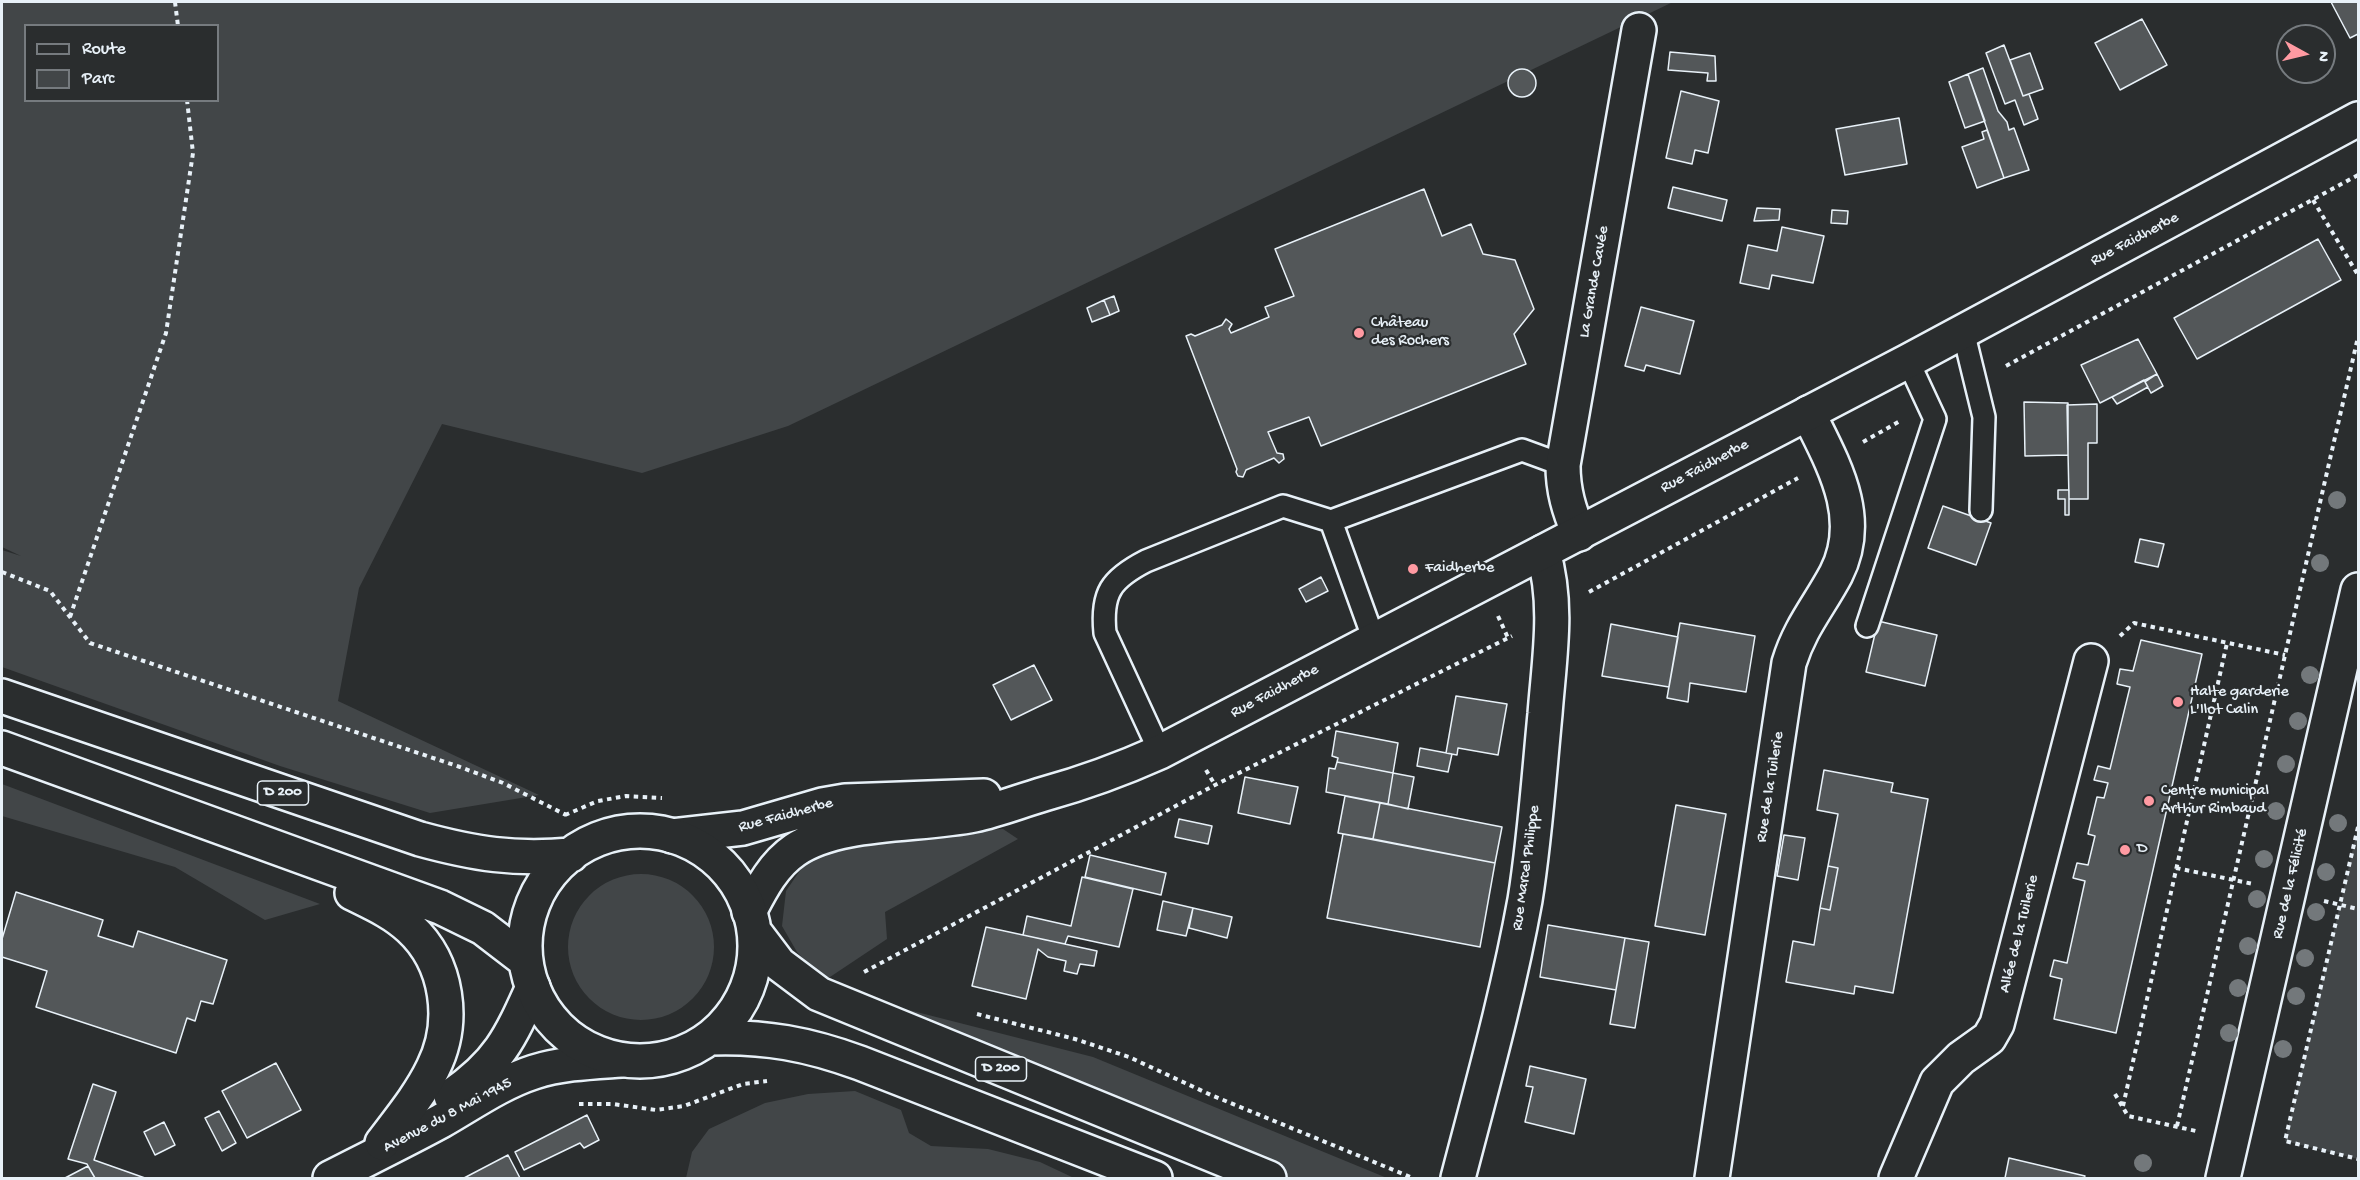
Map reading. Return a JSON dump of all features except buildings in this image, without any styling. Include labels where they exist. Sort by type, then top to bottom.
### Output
[{"type":"main road","name":"La Grande Cavée","points":[[1579,534],[1567,507],[1563,487],[1563,465],[1639,30]]},
{"type":"main road","name":"Rue Faidherbe","points":[[752,922],[764,883],[772,872],[794,850],[812,841],[856,830],[972,815],[1088,782],[1160,752],[1908,362],[2358,119]]},
{"type":"main road","name":"Rue de la Tuilerie","points":[[1712,1179],[1789,663],[1802,629],[1837,572],[1846,538],[1845,495],[1808,413]]},
{"type":"main road","name":"Rue Marcel Philippe","points":[[1458,1179],[1504,996],[1524,902],[1535,823],[1552,616],[1550,576],[1543,552]]},
{"type":"main road","name":"Rue de la Félicité","points":[[2223,1179],[2354,632],[2358,590]]},
{"type":"main road","name":"Allée de la Tuilerie","points":[[1896,1179],[1937,1082],[1961,1058],[1989,1038],[1997,1024],[2091,661]]},
{"type":"main road","name":"D 200","points":[[2,696],[420,839],[487,855],[541,857],[571,855]]},
{"type":"main road","points":[[2,748],[440,907],[483,928],[529,974],[545,1010],[572,1039],[595,1053],[621,1060],[644,1061],[668,1058],[690,1050],[710,1038],[735,1012],[746,990],[754,956],[752,922],[739,889],[725,869],[706,852],[672,836],[646,831],[607,836],[571,855],[551,873],[537,896],[528,921],[529,974]]},
{"type":"main road","name":"Rue Faidherbe","points":[[672,836],[743,828],[813,807],[845,801],[1043,794]]},
{"type":"main road","points":[[196,818],[379,906],[412,929],[425,946],[444,987],[446,1016],[442,1045],[424,1085],[382,1143]]},
{"type":"main road","name":"D 200","points":[[752,922],[779,964],[819,994],[839,1004],[1269,1179]]},
{"type":"main road","name":"Avenue du 8 Mai 1945","points":[[340,1173],[460,1090],[494,1060],[514,1028],[529,974]]},
{"type":"main road","name":"D 200","points":[[710,1038],[761,1038],[799,1044],[871,1067],[1155,1179]]},
{"type":"main road","name":"Avenue du 8 Mai 1945","points":[[340,1173],[412,1137],[519,1078],[572,1064],[621,1060]]},
{"type":"lane","points":[[1963,331],[1984,417],[1981,510]]},
{"type":"lane","points":[[1867,626],[1935,419],[1908,362]]},
{"type":"lane","points":[[1160,752],[1105,633],[1103,615],[1106,599],[1112,585],[1127,570],[1283,506],[1331,521],[1522,450],[1563,465]]},
{"type":"lane","points":[[1331,521],[1374,640]]},
{"type":"path","points":[[175,2],[178,24]]},
{"type":"path","points":[[70,618],[166,333],[193,153],[187,102]]},
{"type":"path","points":[[1976,383],[2358,175]]},
{"type":"path","points":[[2313,200],[2358,274]]},
{"type":"path","points":[[2177,1126],[2358,337]]},
{"type":"path","points":[[839,1004],[845,982],[1215,785],[1552,616],[1577,599],[1929,405]]},
{"type":"path","points":[[2,572],[50,591],[90,643],[503,783],[607,836]]},
{"type":"path","points":[[2091,661],[2134,623],[2285,655]]},
{"type":"path","points":[[2123,1106],[2227,643]]},
{"type":"path","points":[[2358,827],[2357,841],[2285,1141],[2358,1159]]},
{"type":"path","points":[[2176,868],[2234,880]]},
{"type":"path","points":[[971,1013],[1075,1039],[1129,1058],[1413,1179]]},
{"type":"path","points":[[572,1104],[613,1104],[656,1110],[684,1106],[742,1084],[768,1081],[791,1070],[799,1044]]},
{"type":"path","points":[[2115,1094],[2128,1116],[2232,1140]]},
{"type":"green space","points":[[2,2],[1673,2],[788,426],[642,473],[442,424],[359,588],[338,701],[539,795],[430,813],[280,766],[2,667],[2,550],[21,556],[2,547]]},
{"type":"green space","points":[[2,784],[320,904],[265,920],[175,867],[2,816]]},
{"type":"green space","points":[[2358,827],[2358,1159],[2285,1141]]},
{"type":"green space","points":[[1003,829],[1018,839],[885,912],[887,939],[824,981],[797,952],[782,926],[786,891],[803,866],[837,844]]},
{"type":"green space","points":[[641,874],[669,880],[692,896],[708,919],[714,947],[708,975],[692,998],[669,1014],[641,1020],[613,1014],[590,998],[574,975],[568,947],[574,919],[590,896],[613,880]]},
{"type":"green space","points":[[897,1007],[1093,1057],[1387,1178],[1285,1178]]},
{"type":"green space","points":[[855,1091],[901,1110],[909,1133],[931,1146],[988,1149],[1040,1162],[1074,1178],[686,1178],[692,1152],[709,1129],[765,1103],[808,1094]]},
{"type":"place","name":"Château des Rochers","points":[[1359,333]]},
{"type":"place","name":"Faidherbe","points":[[1413,569]]},
{"type":"place","name":"Halte garderie L'Ilot Calin","points":[[2178,702]]},
{"type":"place","name":"Centre municipal Arthur Rimbaud","points":[[2149,801]]},
{"type":"place","name":"D","points":[[2125,850]]}]
